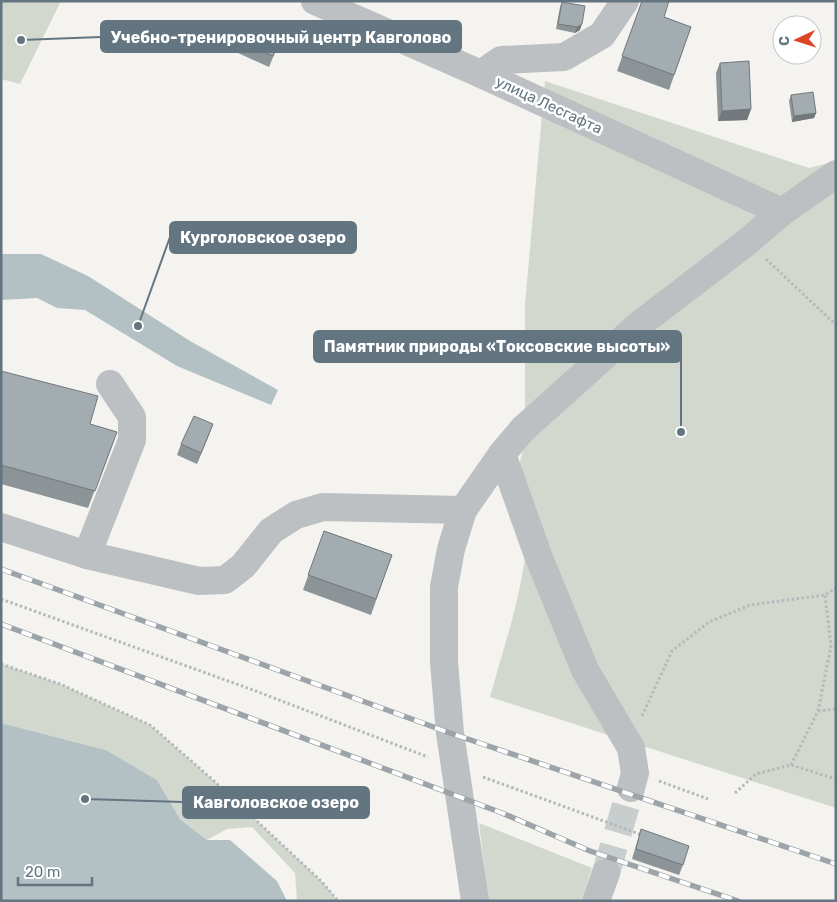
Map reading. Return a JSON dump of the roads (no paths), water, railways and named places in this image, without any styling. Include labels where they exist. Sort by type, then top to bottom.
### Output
[{"type":"street","name":"улица Лесгафта","points":[[315,1],[481,74],[782,212]]},
{"type":"street","points":[[481,74],[501,60],[564,57],[602,35],[625,1]]},
{"type":"street","points":[[475,901],[450,733],[444,662],[444,587],[451,549],[463,510],[502,454],[523,429],[640,324],[747,242],[782,212],[836,174]]},
{"type":"street","points":[[87,555],[132,440],[132,417],[110,384]]},
{"type":"street","points":[[502,454],[539,558],[585,670],[632,770]]},
{"type":"street","points":[[1,527],[87,555],[199,581],[225,580],[244,566],[271,531],[296,515],[323,507],[463,510]]},
{"type":"street","points":[[596,901],[606,873]]},
{"type":"tunnel","points":[[606,873],[631,788]]},
{"type":"railway","points":[[1,569],[450,733],[836,864]]},
{"type":"railway","points":[[1,624],[502,813],[590,851],[738,901]]},
{"type":"place","name":"Учебно-тренировочный центр Кавголово","points":[[21,40]]},
{"type":"place","name":"Курголовское озеро","points":[[138,326]]},
{"type":"place","name":"Памятник природы «Токсовские высоты»","points":[[681,432]]},
{"type":"place","name":"Кавголовское озеро","points":[[85,799]]}]
